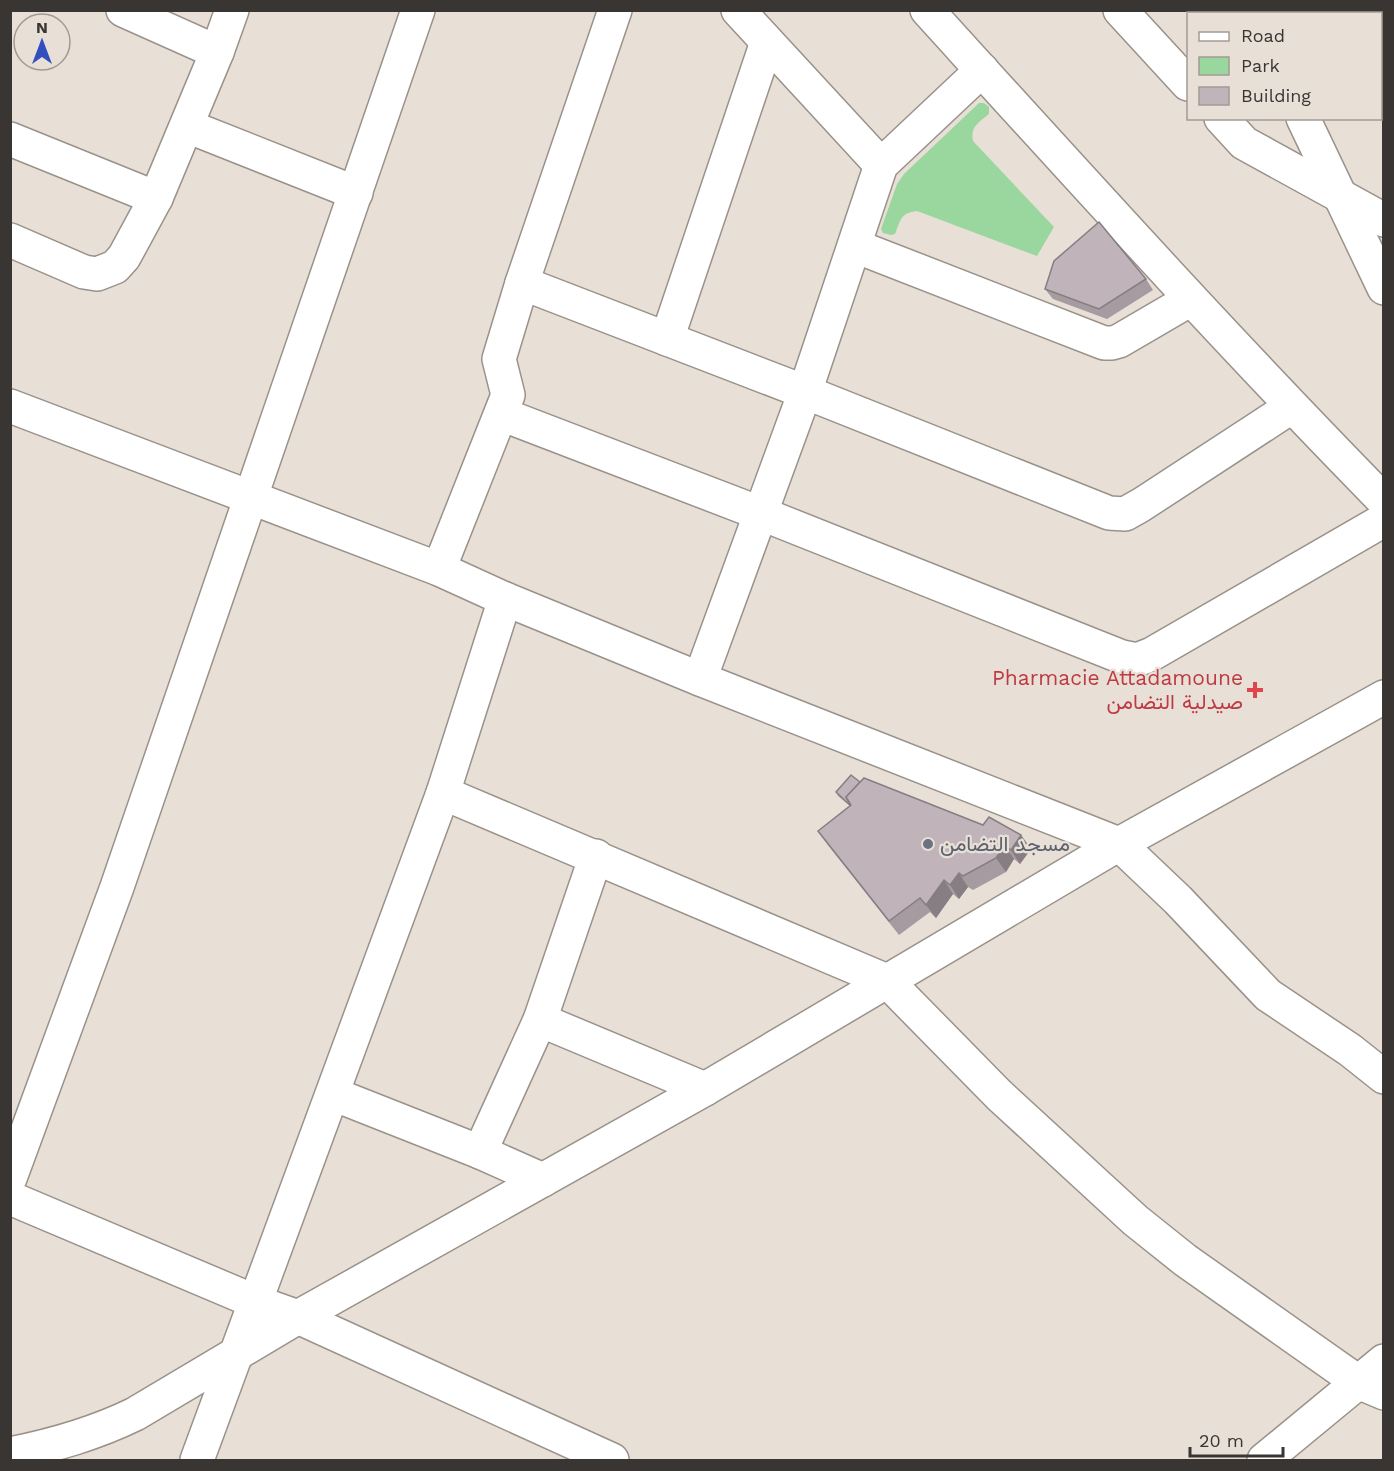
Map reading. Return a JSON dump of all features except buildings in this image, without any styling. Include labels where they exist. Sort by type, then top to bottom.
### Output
[{"type":"street","points":[[123,10],[217,52]]},
{"type":"street","points":[[10,240],[84,272],[97,274],[115,267],[124,256],[156,198],[217,52],[232,10]]},
{"type":"street","points":[[10,1178],[117,887],[418,10]]},
{"type":"street","points":[[438,569],[508,395],[500,359],[522,283],[615,10]]},
{"type":"street","points":[[738,10],[881,165]]},
{"type":"street","points":[[927,10],[1191,299],[1383,501]]},
{"type":"street","points":[[1120,10],[1187,83]]},
{"type":"street","points":[[667,339],[767,42]]},
{"type":"street","points":[[700,679],[805,392],[881,165],[982,70]]},
{"type":"street","points":[[1223,120],[1244,143],[1383,220]]},
{"type":"street","points":[[1304,120],[1383,288]]},
{"type":"street","points":[[187,126],[356,193]]},
{"type":"street","points":[[10,139],[156,198]]},
{"type":"street","points":[[855,246],[1104,343],[1112,344],[1119,341],[1191,299]]},
{"type":"street","points":[[522,283],[1109,513],[1125,514],[1141,506],[1292,407]]},
{"type":"street","points":[[10,406],[438,569],[700,679],[1119,844],[1178,900],[1268,995],[1350,1050],[1383,1077]]},
{"type":"street","points":[[501,414],[762,514],[1122,657],[1137,660],[1162,648],[1383,519]]},
{"type":"street","points":[[197,1461],[443,793],[506,599]]},
{"type":"street","points":[[10,1454],[60,1444],[135,1414],[298,1317],[705,1089],[1119,844],[1383,697]]},
{"type":"street","points":[[443,793],[887,981],[999,1095],[1135,1220],[1185,1260],[1371,1387]]},
{"type":"street","points":[[480,1152],[540,1020],[596,856]]},
{"type":"street","points":[[540,1020],[705,1089]]},
{"type":"street","points":[[333,1094],[480,1152],[543,1180]]},
{"type":"street","points":[[10,1198],[256,1302],[298,1317],[612,1461]]},
{"type":"street","points":[[1264,1461],[1371,1387],[1383,1361]]},
{"type":"green space","points":[[979,103],[984,103],[989,107],[989,114],[974,128],[973,141],[1054,227],[1037,256],[917,211],[904,215],[895,234],[883,233],[881,229],[897,184],[904,174]]},
{"type":"place","name":"Pharmacie Attadamoune صيدلية التضامن","points":[[1255,690]]},
{"type":"place","name":"مسجد التضامن","points":[[928,844]]}]
